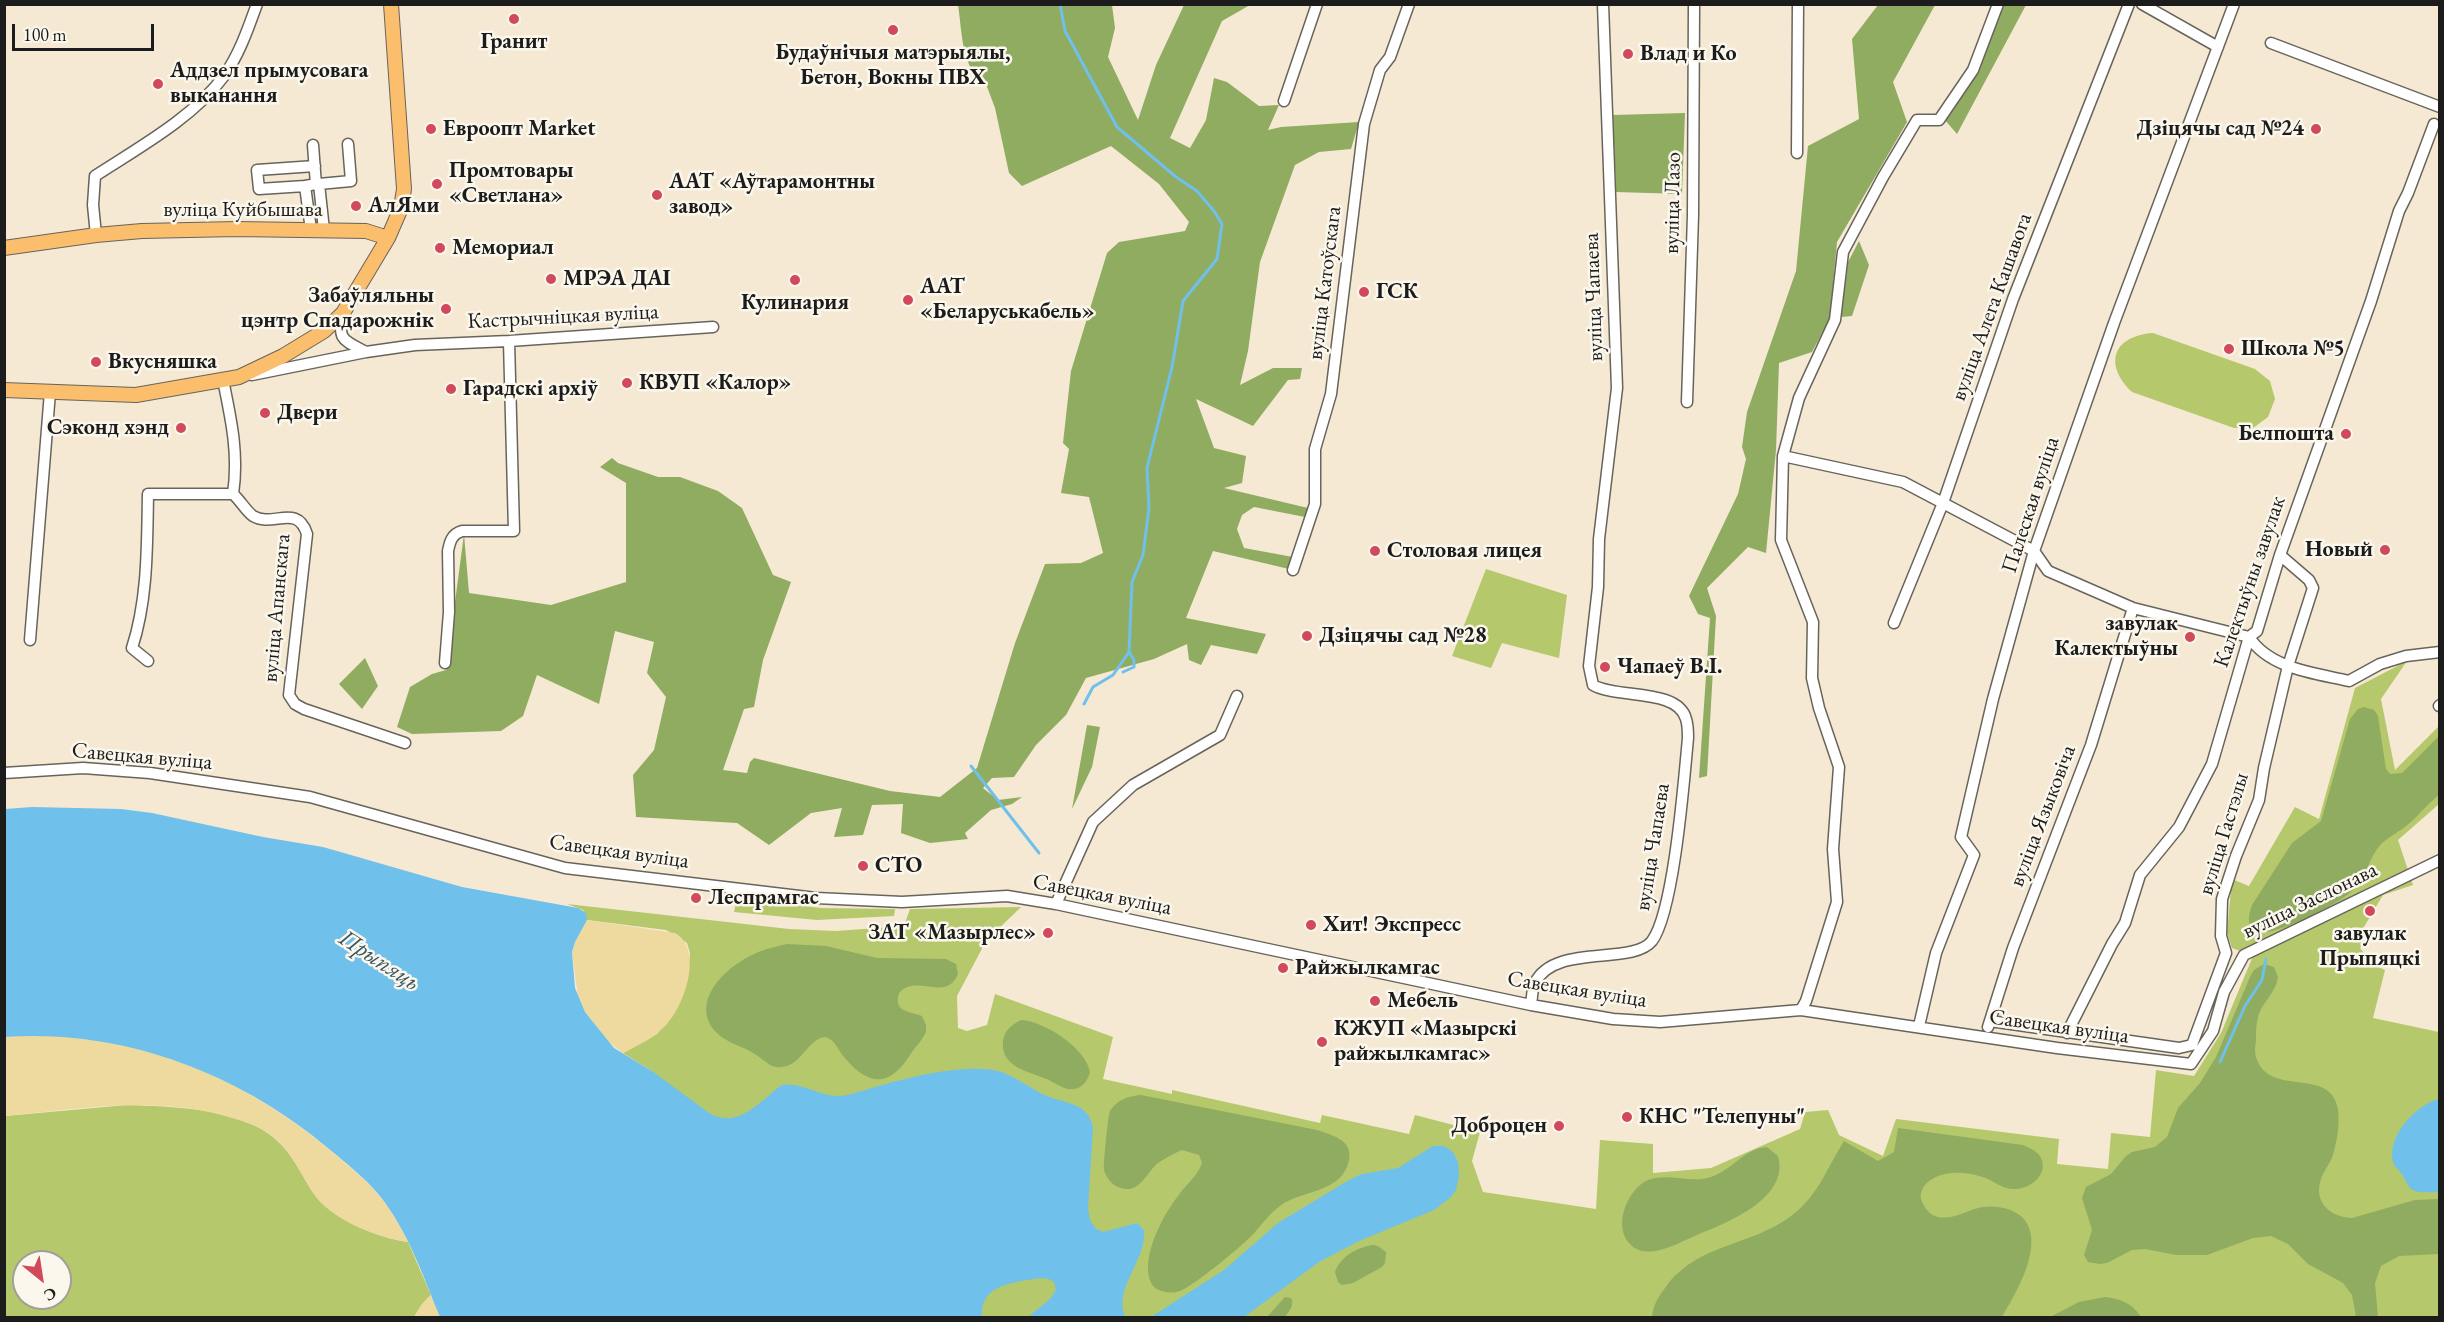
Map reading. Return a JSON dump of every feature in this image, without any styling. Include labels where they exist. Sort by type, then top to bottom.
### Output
[{"type":"main road","points":[[4,390],[136,395],[223,381],[238,377],[304,344],[324,331],[343,313],[388,238],[402,208],[404,189],[391,4]]},
{"type":"main road","name":"вуліца Куйбышава","points":[[4,248],[96,235],[237,229],[366,231],[388,238]]},
{"type":"street","points":[[96,235],[93,205],[95,176],[155,138],[184,115],[224,77],[242,44],[257,4]]},
{"type":"street","points":[[1284,101],[1317,4]]},
{"type":"street","name":"вуліца Катоўскага","points":[[1293,570],[1315,504],[1315,449],[1331,394],[1364,124],[1380,70],[1390,57],[1409,4]]},
{"type":"street","name":"вуліца Чапаева","points":[[1531,1005],[1534,983],[1546,969],[1561,961],[1635,950],[1650,943],[1659,928],[1668,894],[1688,738],[1686,718],[1678,706],[1666,699],[1603,691],[1593,685],[1589,666],[1598,587],[1599,539],[1617,388],[1603,4]]},
{"type":"street","name":"вуліца Лазо","points":[[1687,402],[1693,215],[1694,4]]},
{"type":"street","points":[[1797,153],[1798,4]]},
{"type":"street","points":[[1801,1010],[1806,1001],[1837,902],[1833,849],[1839,766],[1819,708],[1812,678],[1813,622],[1781,540],[1783,456],[1799,398],[1835,320],[1843,252],[1917,120],[1939,120],[1973,70],[1998,4]]},
{"type":"street","name":"вуліца Алега Кашавога","points":[[1894,623],[1943,503],[2013,299],[2128,4]]},
{"type":"street","points":[[2142,4],[2218,47]]},
{"type":"street","name":"Палеская вуліца","points":[[1919,1026],[1936,952],[1974,855],[1961,837],[1993,699],[2034,551],[2114,323],[2234,4]]},
{"type":"street","points":[[2271,43],[2439,107]]},
{"type":"street","name":"Калектыўны завулак","points":[[2067,1033],[2125,923],[2140,874],[2179,827],[2212,764],[2249,637],[2257,631],[2280,555],[2371,301],[2399,211],[2408,194],[2434,124]]},
{"type":"street","points":[[315,166],[257,170],[259,189],[351,181],[348,144]]},
{"type":"street","points":[[313,145],[315,166],[313,185],[318,230]]},
{"type":"street","points":[[343,313],[339,330],[343,339],[366,352]]},
{"type":"street","name":"Кастрычніцкая вуліца","points":[[238,377],[366,352],[415,345],[713,327]]},
{"type":"street","points":[[445,663],[449,612],[448,550],[450,542],[457,532],[462,531],[514,531],[509,341]]},
{"type":"street","points":[[148,661],[132,648],[147,572],[148,494],[233,494],[237,469],[235,438],[223,381]]},
{"type":"street","points":[[30,640],[50,392]]},
{"type":"street","points":[[1783,456],[1903,482],[2034,551],[2048,571],[2133,608],[2249,637],[2256,647],[2288,666],[2349,681],[2380,664],[2406,656],[2439,652]]},
{"type":"street","name":"вуліца Апанскага","points":[[233,494],[253,516],[267,519],[296,518],[304,524],[307,534],[289,694],[292,700],[304,709],[405,743]]},
{"type":"street","name":"вуліца Гастэлы","points":[[2192,1045],[2226,953],[2221,936],[2222,899],[2236,856],[2259,800],[2264,768],[2288,666],[2313,588],[2309,580],[2280,555]]},
{"type":"street","name":"вуліца Языковіча","points":[[1985,1036],[2013,948],[2091,745],[2133,608]]},
{"type":"street","points":[[1056,904],[1093,822],[1133,785],[1220,735],[1237,696]]},
{"type":"street","name":"Савецкая вуліца","points":[[4,773],[94,769],[150,773],[310,797],[565,867],[635,874],[745,890],[816,898],[902,902],[1007,897],[1056,904],[1531,1005],[1613,1019],[1660,1022],[1801,1010],[2057,1048],[2192,1064]]},
{"type":"street","name":"вуліца Заслонава","points":[[2192,1064],[2213,1031],[2224,992],[2244,955],[2439,860]]},
{"type":"street","name":"Савецкая вуліца","points":[[1990,1021],[2179,1048],[2192,1045]]},
{"type":"green space","points":[[958,5],[1112,5],[1115,28],[1108,57],[1138,120],[1156,65],[1184,5],[1250,5],[1222,21],[1170,138],[1190,148],[1206,120],[1214,78],[1227,82],[1259,106],[1279,105],[1268,130],[1281,127],[1359,122],[1351,149],[1319,152],[1295,165],[1260,262],[1248,351],[1240,385],[1273,368],[1302,368],[1300,379],[1288,380],[1253,426],[1196,399],[1214,448],[1246,456],[1242,483],[1224,488],[1308,508],[1305,517],[1254,507],[1242,515],[1237,529],[1244,548],[1293,557],[1289,569],[1213,551],[1186,618],[1266,634],[1257,654],[1211,645],[1201,665],[1189,660],[1187,644],[1154,659],[1086,678],[1066,715],[1036,745],[1014,777],[992,778],[983,788],[998,800],[1022,797],[1012,804],[991,810],[965,833],[968,839],[930,843],[901,833],[903,804],[872,805],[863,835],[834,837],[842,808],[811,813],[769,845],[737,823],[636,817],[633,775],[654,750],[666,697],[647,673],[654,642],[615,631],[599,704],[537,675],[523,716],[501,731],[412,734],[397,727],[410,687],[432,674],[446,670],[464,534],[469,593],[551,605],[626,582],[626,483],[600,467],[612,458],[618,463],[658,477],[680,477],[718,491],[742,508],[773,575],[791,582],[763,660],[754,707],[744,709],[723,770],[747,773],[750,762],[754,758],[890,791],[940,797],[977,768],[1015,643],[1045,564],[1081,563],[1103,553],[1089,497],[1061,493],[1069,449],[1063,443],[1071,371],[1107,253],[1119,242],[1185,231],[1189,222],[1159,184],[1111,146],[1022,186],[1009,173],[995,108],[986,84],[978,78],[967,60]]},
{"type":"green space","points":[[1878,5],[1935,5],[1893,82],[1907,122],[1837,242],[1830,318],[1812,352],[1779,363],[1776,450],[1766,553],[1748,547],[1707,588],[1716,616],[1707,776],[1699,778],[1710,618],[1698,614],[1689,596],[1738,494],[1746,459],[1742,447],[1747,412],[1796,271],[1808,146],[1859,119],[1852,39]]},
{"type":"green space","points":[[2004,5],[2026,5],[1957,134],[1944,119],[1978,70]]},
{"type":"green space","points":[[1685,113],[1682,194],[1616,192],[1613,115]]},
{"type":"green space","points":[[1859,241],[1869,265],[1852,316],[1841,317],[1848,262]]},
{"type":"green space","points":[[2153,333],[2255,369],[2270,381],[2275,399],[2268,417],[2253,428],[2234,428],[2132,392],[2117,371],[2115,362],[2117,353],[2121,346],[2129,340],[2139,335]]},
{"type":"green space","points":[[1486,569],[1567,595],[1559,658],[1502,643],[1491,668],[1452,656]]},
{"type":"green space","points":[[365,658],[378,686],[362,709],[339,684]]},
{"type":"green space","points":[[2407,661],[2381,699],[2395,770],[2439,726],[2439,804],[2398,840],[2413,885],[2383,895],[2358,937],[2364,941],[2360,948],[2364,953],[2361,959],[2385,970],[2373,1018],[2439,1032],[2439,1317],[726,1317],[652,1071],[623,1053],[657,1034],[687,981],[690,953],[687,943],[666,930],[587,920],[583,910],[567,904],[789,929],[836,931],[904,926],[910,909],[1021,907],[986,941],[957,996],[958,1028],[967,1031],[987,1025],[995,994],[1113,1037],[1103,1079],[1172,1094],[1172,1090],[1320,1123],[1322,1115],[1409,1134],[1415,1115],[1480,1132],[1472,1161],[1483,1192],[1596,1209],[1600,1140],[1653,1144],[1653,1173],[1711,1168],[1800,1129],[1805,1112],[1828,1110],[1839,1135],[1883,1156],[1896,1119],[2059,1139],[2057,1164],[2108,1169],[2111,1133],[2150,1137],[2156,1070],[2194,1076],[2221,1033],[2253,956],[2232,948],[2227,933],[2232,879],[2249,886],[2295,807],[2319,819],[2355,688]]},
{"type":"green space","points":[[2364,707],[2374,710],[2378,716],[2386,769],[2390,774],[2402,773],[2439,736],[2439,795],[2402,829],[2380,845],[2361,880],[2347,895],[2321,911],[2289,926],[2262,933],[2254,931],[2249,922],[2252,905],[2292,843],[2321,821],[2350,719],[2358,709]]},
{"type":"green space","points":[[1087,725],[1100,727],[1092,767],[1072,809]]},
{"type":"green space","points":[[737,898],[821,908],[895,909],[894,916],[817,920],[734,912]]},
{"type":"green space","points":[[787,944],[826,946],[877,958],[946,959],[956,964],[958,974],[953,982],[946,986],[914,986],[899,993],[900,1007],[907,1012],[922,1016],[926,1032],[902,1066],[886,1078],[870,1078],[861,1074],[834,1043],[825,1037],[813,1043],[788,1066],[777,1067],[717,1033],[709,1022],[706,1010],[713,988],[731,969],[756,953]]},
{"type":"green space","points":[[2264,964],[2274,967],[2278,977],[2275,988],[2257,1020],[2255,1051],[2258,1062],[2265,1072],[2276,1078],[2325,1089],[2333,1096],[2338,1109],[2337,1138],[2332,1158],[2319,1187],[2319,1195],[2325,1207],[2337,1215],[2352,1218],[2415,1200],[2439,1199],[2439,1254],[2399,1256],[2381,1266],[2375,1283],[2378,1317],[2356,1317],[2352,1295],[2343,1283],[2308,1264],[2288,1244],[2271,1236],[2253,1238],[2207,1255],[2176,1255],[2145,1249],[2132,1250],[2107,1263],[2100,1264],[2088,1262],[2084,1255],[2092,1230],[2082,1198],[2086,1187],[2111,1174],[2132,1152],[2155,1147],[2167,1137],[2178,1108],[2200,1083],[2216,1057],[2250,977],[2254,970]]},
{"type":"green space","points":[[1021,1020],[1041,1025],[1063,1037],[1081,1054],[1090,1072],[1083,1085],[1075,1089],[1065,1088],[1011,1063],[1003,1050],[1003,1041],[1007,1030]]},
{"type":"green space","points":[[1141,1095],[1317,1130],[1335,1136],[1345,1143],[1349,1160],[1345,1171],[1338,1179],[1330,1185],[1299,1196],[1280,1206],[1245,1242],[1194,1283],[1178,1292],[1158,1290],[1149,1278],[1151,1248],[1168,1211],[1202,1163],[1199,1155],[1182,1150],[1158,1163],[1141,1182],[1131,1189],[1111,1183],[1104,1170],[1110,1111],[1123,1099]]},
{"type":"green space","points":[[127,1105],[220,1113],[238,1118],[269,1134],[283,1147],[313,1192],[331,1211],[369,1232],[408,1242],[431,1295],[414,1317],[5,1318],[5,1116]]},
{"type":"green space","points":[[1898,1128],[2023,1145],[2040,1156],[2043,1164],[2040,1176],[2031,1184],[2019,1189],[2003,1187],[1972,1174],[1954,1173],[1930,1180],[1921,1192],[1924,1206],[1935,1216],[1953,1216],[1977,1208],[1993,1206],[2009,1209],[2018,1214],[2029,1227],[2031,1240],[2027,1267],[2002,1317],[1652,1317],[1662,1291],[1678,1273],[1692,1262],[1775,1226],[1800,1208],[1815,1191],[1844,1141],[1878,1161],[1894,1152]]},
{"type":"green space","points":[[1767,1147],[1778,1156],[1779,1171],[1774,1185],[1753,1207],[1724,1224],[1664,1249],[1647,1252],[1639,1250],[1626,1239],[1622,1220],[1624,1210],[1628,1200],[1640,1185],[1648,1180],[1663,1177],[1703,1179],[1711,1177],[1726,1170],[1752,1151]]},
{"type":"green space","points":[[1373,1245],[1386,1252],[1385,1263],[1382,1267],[1353,1283],[1342,1285],[1338,1282],[1335,1272],[1341,1261],[1361,1248]]},
{"type":"green space","points":[[1285,1297],[1291,1298],[1292,1303],[1285,1317],[1267,1317]]},
{"type":"green space","points":[[2105,1297],[2126,1302],[2141,1317],[2050,1317],[2079,1302]]},
{"type":"sand","points":[[587,920],[675,933],[684,941],[688,951],[690,964],[685,991],[673,1016],[656,1034],[623,1053],[610,1043],[585,1012],[578,996],[572,952]]},
{"type":"sand","points":[[32,1035],[84,1039],[136,1048],[193,1067],[248,1093],[299,1126],[364,1179],[387,1207],[408,1242],[369,1232],[331,1211],[313,1193],[284,1147],[270,1134],[251,1124],[204,1111],[147,1105],[90,1107],[5,1116],[5,1037]]},
{"type":"sand","points":[[431,1295],[440,1317],[414,1318],[422,1304]]},
{"type":"water","name":"Прыпяць","points":[[32,807],[121,809],[152,813],[263,837],[323,847],[462,887],[578,908],[586,913],[587,920],[572,952],[575,988],[585,1012],[614,1048],[652,1071],[709,1113],[720,1118],[740,1116],[758,1105],[782,1085],[797,1086],[840,1096],[918,1076],[968,1069],[998,1071],[1012,1076],[1047,1096],[1076,1105],[1087,1113],[1093,1127],[1088,1208],[1090,1220],[1095,1228],[1103,1232],[1137,1223],[1144,1230],[1141,1252],[1123,1295],[1122,1306],[1125,1317],[1028,1317],[1050,1299],[1056,1290],[1054,1282],[1041,1278],[1002,1286],[995,1290],[985,1300],[982,1317],[440,1317],[407,1239],[379,1195],[329,1149],[294,1122],[257,1098],[218,1078],[136,1049],[93,1040],[49,1036],[5,1037],[5,809]]},
{"type":"water","points":[[2439,1099],[2439,1192],[2418,1192],[2410,1188],[2394,1165],[2393,1145],[2404,1124],[2420,1108]]},
{"type":"water","points":[[1433,1146],[1444,1146],[1453,1152],[1458,1162],[1459,1176],[1456,1190],[1451,1197],[1434,1210],[1359,1241],[1319,1262],[1244,1317],[1151,1317],[1224,1270],[1278,1223],[1349,1180],[1362,1174],[1398,1168]]},
{"type":"waterway","points":[[1060,4],[1065,31],[1117,127],[1176,177],[1197,191],[1222,224],[1217,259],[1183,301],[1172,367],[1147,468],[1149,508],[1143,555],[1132,582],[1129,652],[1113,675],[1093,687],[1084,704]]},
{"type":"waterway","points":[[1123,672],[1134,667],[1134,660],[1129,652]]},
{"type":"waterway","points":[[971,766],[1039,853]]},
{"type":"waterway","points":[[2220,1062],[2245,1006],[2262,980],[2266,959]]},
{"type":"place","name":"Гранит","points":[[514,19]]},
{"type":"place","name":"Будаўнічыя матэрыялы, Бетон, Вокны ПВХ","points":[[893,30]]},
{"type":"place","name":"Влад и Ко","points":[[1628,54]]},
{"type":"place","name":"Аддзел прымусовага выканання","points":[[158,84]]},
{"type":"place","name":"Евроопт Market","points":[[431,129]]},
{"type":"place","name":"Дзіцячы сад №24","points":[[2316,129]]},
{"type":"place","name":"Промтовары «Светлана»","points":[[437,184]]},
{"type":"place","name":"ААТ «Аўтарамонтны завод»","points":[[657,195]]},
{"type":"place","name":"АлЯми","points":[[356,206]]},
{"type":"place","name":"Мемориал","points":[[440,248]]},
{"type":"place","name":"МРЭА ДАІ","points":[[551,279]]},
{"type":"place","name":"Кулинария","points":[[795,280]]},
{"type":"place","name":"ГСК","points":[[1364,292]]},
{"type":"place","name":"ААТ «Беларуськабель»","points":[[908,300]]},
{"type":"place","name":"Забаўляльны цэнтр Спадарожнік","points":[[446,309]]},
{"type":"place","name":"Школа №5","points":[[2229,349]]},
{"type":"place","name":"Вкусняшка","points":[[96,362]]},
{"type":"place","name":"КВУП «Калор»","points":[[627,383]]},
{"type":"place","name":"Гарадскі архіў","points":[[451,389]]},
{"type":"place","name":"Двери","points":[[265,413]]},
{"type":"place","name":"Сэконд хэнд","points":[[181,428]]},
{"type":"place","name":"Белпошта","points":[[2346,434]]},
{"type":"place","name":"Новый","points":[[2385,550]]},
{"type":"place","name":"Столовая лицея","points":[[1375,551]]},
{"type":"place","name":"Дзіцячы сад №28","points":[[1307,636]]},
{"type":"place","name":"завулак Калектыўны","points":[[2190,637]]},
{"type":"place","name":"Чапаеў В.І.","points":[[1605,667]]},
{"type":"place","name":"СТО","points":[[863,866]]},
{"type":"place","name":"Леспрамгас","points":[[696,898]]},
{"type":"place","name":"завулак Прыпяцкі","points":[[2370,911]]},
{"type":"place","name":"Хит! Экспресс","points":[[1311,925]]},
{"type":"place","name":"ЗАТ «Мазырлес»","points":[[1048,933]]},
{"type":"place","name":"Райжылкамгас","points":[[1283,968]]},
{"type":"place","name":"Мебель","points":[[1375,1001]]},
{"type":"place","name":"КЖУП «Мазырскі райжылкамгас»","points":[[1322,1042]]},
{"type":"place","name":"КНС \"Телепуны\"","points":[[1627,1117]]},
{"type":"place","name":"Доброцен","points":[[1559,1126]]}]
